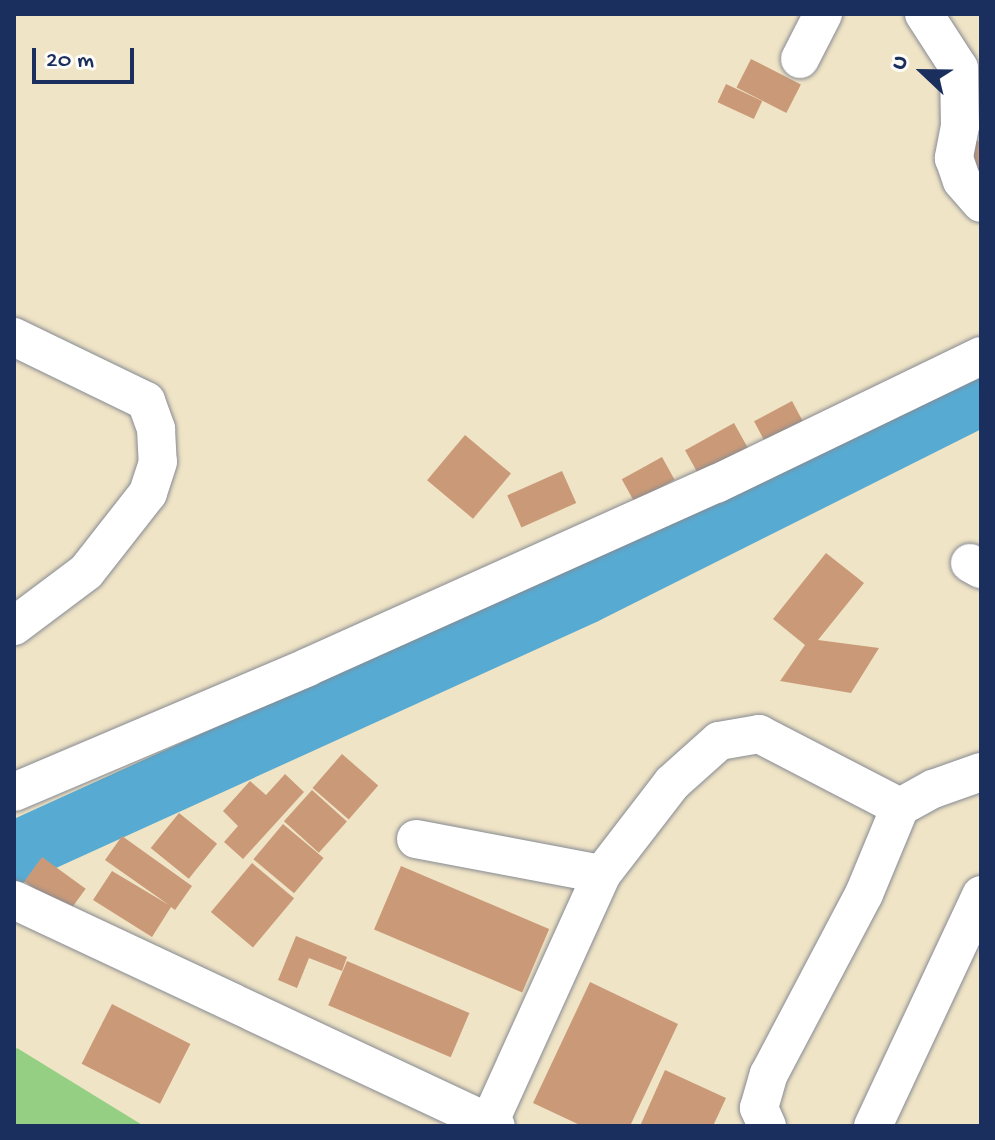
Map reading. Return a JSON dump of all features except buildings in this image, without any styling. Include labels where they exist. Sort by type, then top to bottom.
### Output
[{"type":"street","points":[[800,59],[823,14]]},
{"type":"street","points":[[924,14],[959,68],[960,126],[954,158],[962,181],[981,203]]},
{"type":"street","points":[[14,337],[146,401],[156,429],[158,462],[148,493],[86,572],[14,626]]},
{"type":"street","points":[[14,792],[308,667],[701,491],[981,356]]},
{"type":"street","points":[[14,900],[492,1125],[602,874],[672,783],[719,741],[759,734],[900,807]]},
{"type":"street","points":[[767,1126],[759,1108],[769,1074],[864,894],[900,807],[933,789],[981,772]]},
{"type":"street","points":[[416,839],[602,874]]},
{"type":"street","points":[[873,1126],[981,895]]},
{"type":"green space","points":[[17,1048],[144,1126],[14,1126],[14,1051]]},
{"type":"waterway","points":[[14,853],[585,593],[981,395]]}]
